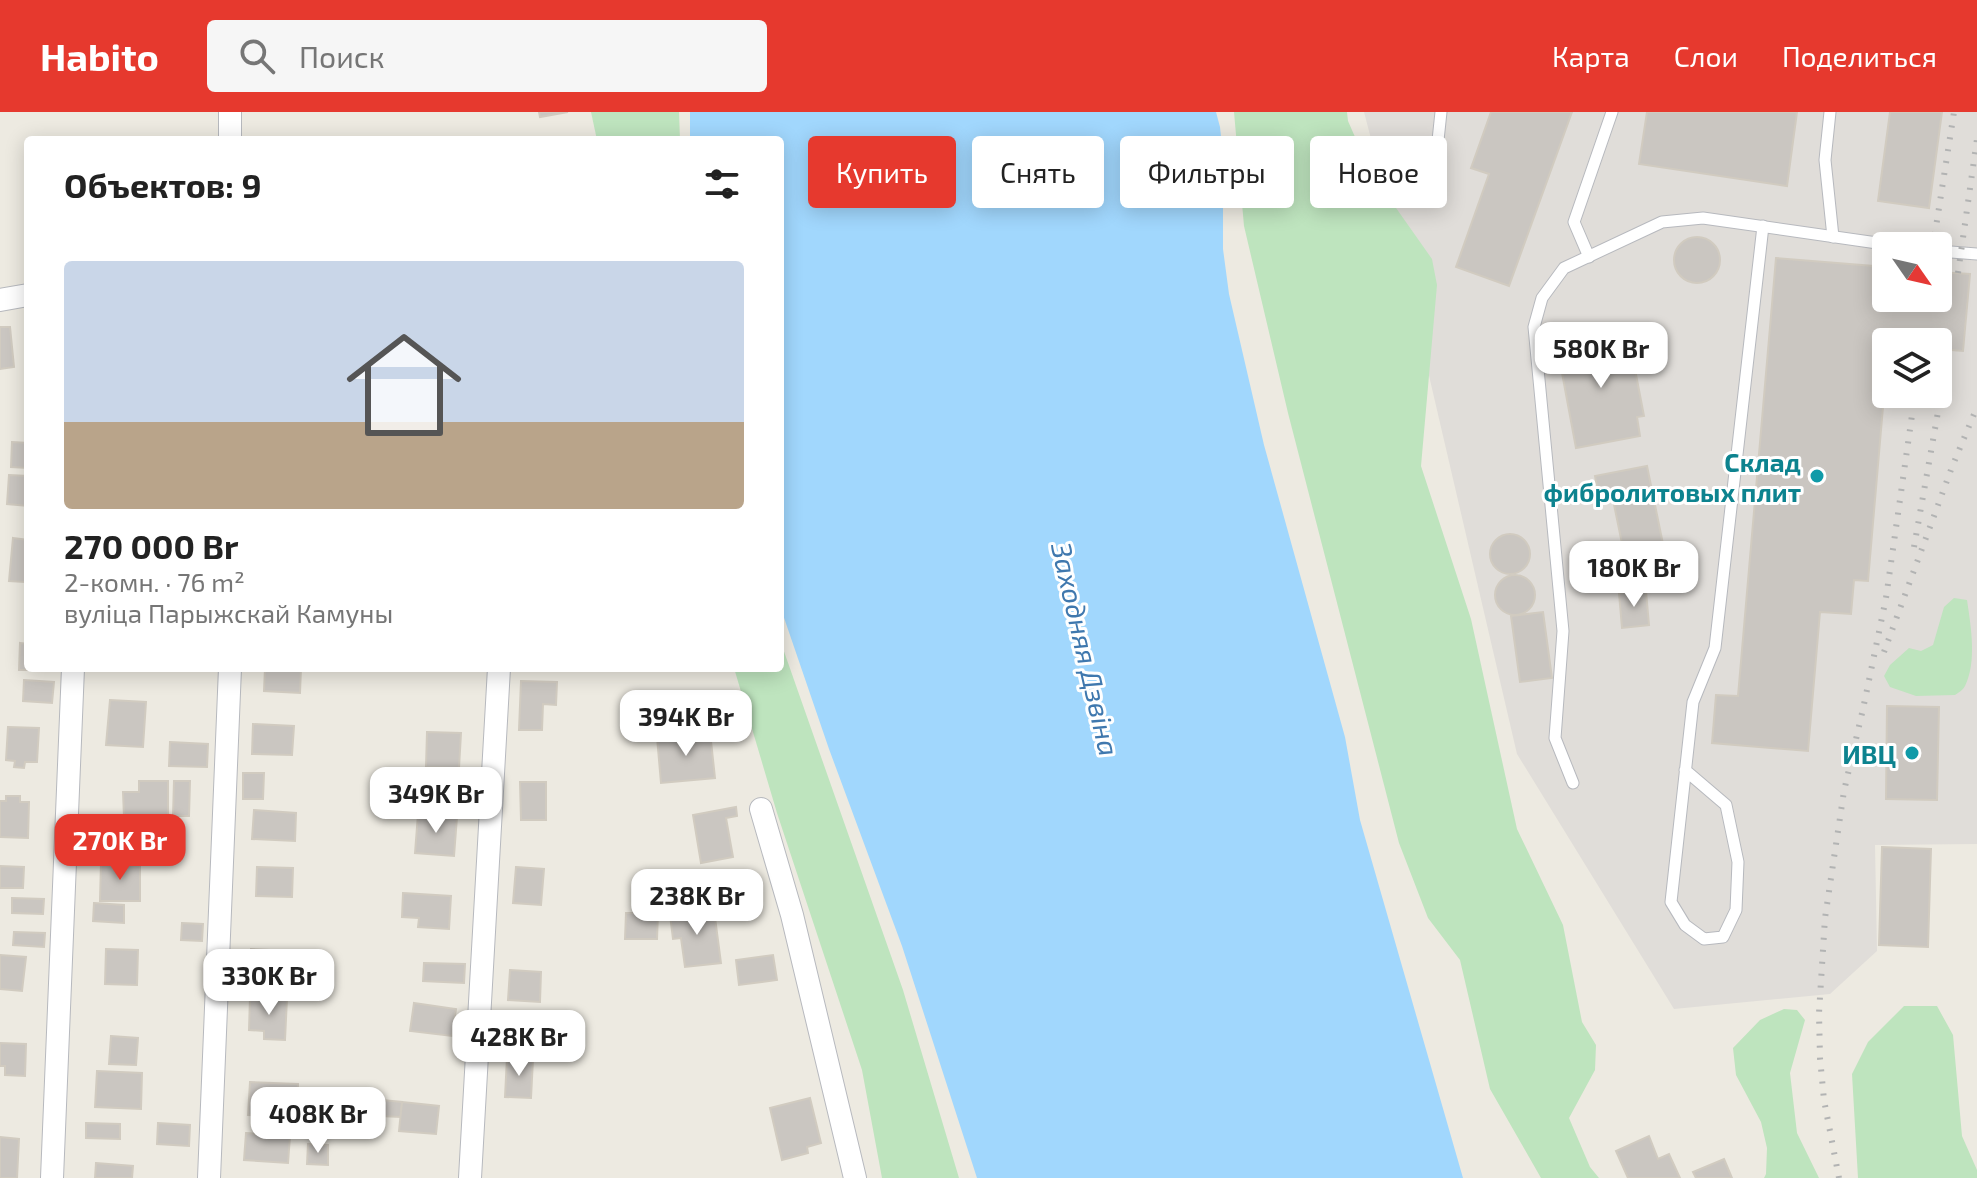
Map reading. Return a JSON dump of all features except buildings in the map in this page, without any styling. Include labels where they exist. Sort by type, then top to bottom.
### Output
[{"type":"street","points":[[0,300],[24,296]]},
{"type":"street","points":[[52,1178],[73,672]]},
{"type":"street","points":[[209,1178],[230,672]]},
{"type":"street","points":[[470,1178],[499,672]]},
{"type":"street","points":[[761,809],[792,915],[855,1178]]},
{"type":"lane","points":[[1438,136],[1441,112]]},
{"type":"lane","points":[[1589,257],[1574,222],[1612,112]]},
{"type":"lane","points":[[1830,112],[1825,160],[1833,237]]},
{"type":"lane","points":[[1573,783],[1555,738],[1563,631],[1534,327],[1542,298],[1564,268],[1662,222],[1703,218],[1872,242]]},
{"type":"lane","points":[[1685,770],[1726,805],[1738,862],[1736,910],[1723,937],[1704,939],[1685,925],[1671,902],[1685,770],[1693,702],[1715,648],[1763,226]]},
{"type":"lane","points":[[1952,252],[1977,254]]},
{"type":"shaded area","points":[[1364,112],[1977,112],[1977,844],[1875,845],[1877,951],[1830,994],[1674,1009],[1517,754],[1389,208],[1447,208],[1447,136],[1370,136]]},
{"type":"green space","points":[[591,112],[679,112],[680,136],[596,136]]},
{"type":"green space","points":[[1234,112],[1347,112],[1355,136],[1310,136],[1310,208],[1396,208],[1432,259],[1437,285],[1421,466],[1471,619],[1517,829],[1563,925],[1582,1022],[1596,1045],[1595,1070],[1569,1118],[1590,1167],[1599,1178],[1541,1178],[1490,1089],[1460,960],[1428,918],[1399,843],[1288,413],[1244,226],[1242,208],[1294,208],[1294,136],[1236,136]]},
{"type":"green space","points":[[1954,598],[1967,600],[1970,621],[1971,666],[1964,687],[1955,695],[1916,696],[1890,687],[1884,676],[1890,665],[1909,648],[1921,651],[1933,645],[1944,607]]},
{"type":"green space","points":[[784,651],[903,990],[959,1178],[882,1178],[862,1070],[777,813],[735,672],[784,672]]},
{"type":"green space","points":[[1904,1006],[1937,1006],[1953,1035],[1962,1136],[1977,1170],[1977,1178],[1858,1178],[1852,1074],[1868,1042]]},
{"type":"green space","points":[[1784,1009],[1797,1010],[1805,1020],[1790,1073],[1797,1133],[1819,1178],[1764,1178],[1767,1148],[1761,1122],[1736,1075],[1733,1048],[1760,1020]]},
{"type":"water","name":"Заходняя Дзвіна","points":[[690,112],[1216,112],[1221,136],[1120,136],[1120,208],[1223,208],[1223,249],[1229,294],[1264,445],[1345,737],[1360,820],[1463,1178],[977,1178],[902,946],[784,618],[784,136],[690,136]]},
{"type":"railway","points":[[1935,232],[1954,112]]},
{"type":"railway","points":[[1958,273],[1977,139]]},
{"type":"railway","points":[[1884,652],[1977,407]]},
{"type":"railway","points":[[1839,1178],[1824,1100],[1820,1058],[1819,1013],[1825,918],[1844,791],[1886,598],[1913,408]]},
{"type":"railway","points":[[1914,547],[1939,408]]},
{"type":"place","name":"Склад фибролитовых плит","points":[[1817,476]]},
{"type":"place","name":"ИВЦ","points":[[1912,753]]}]
